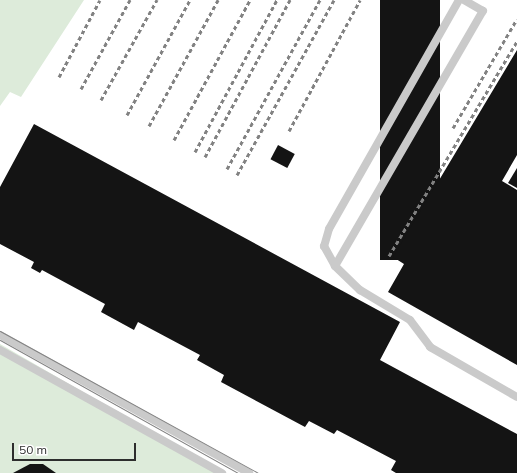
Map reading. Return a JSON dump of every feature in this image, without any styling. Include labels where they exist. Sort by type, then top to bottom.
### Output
[{"type":"lane","points":[[459,0],[329,229],[324,246],[335,266],[360,290],[410,320],[430,347],[517,396]]},
{"type":"lane","points":[[335,266],[483,11],[464,0]]},
{"type":"lane","points":[[0,335],[249,473]]},
{"type":"lane","points":[[0,350],[222,473]]},
{"type":"green space","points":[[0,0],[84,0],[21,97],[10,92],[0,106]]},
{"type":"green space","points":[[0,344],[223,473],[0,473]]},
{"type":"building","points":[[380,0],[440,0],[440,260],[380,260]]},
{"type":"building","points":[[517,50],[517,155],[502,181],[517,190],[517,365],[388,292],[404,264],[393,257]]},
{"type":"building","points":[[34,124],[400,322],[380,360],[517,434],[517,473],[396,473],[391,470],[396,461],[337,430],[334,434],[309,421],[305,427],[221,382],[224,375],[197,360],[200,355],[138,322],[134,330],[101,312],[105,304],[42,270],[40,273],[31,268],[34,262],[0,244],[0,187]]},
{"type":"building","points":[[278,145],[295,154],[287,168],[270,159]]},
{"type":"building","points":[[517,168],[517,188],[508,183]]},
{"type":"building","points":[[30,464],[43,464],[56,473],[13,473]]},
{"type":"tram line","points":[[0,331],[258,473]]},
{"type":"tram line","points":[[0,340],[238,473]]},
{"type":"railway","points":[[59,77],[100,0]]},
{"type":"railway","points":[[81,89],[130,0]]},
{"type":"railway","points":[[101,100],[157,0]]},
{"type":"railway","points":[[127,115],[190,0]]},
{"type":"railway","points":[[149,126],[218,0]]},
{"type":"railway","points":[[174,140],[250,0]]},
{"type":"railway","points":[[195,152],[277,0]]},
{"type":"railway","points":[[205,157],[290,0]]},
{"type":"railway","points":[[227,169],[320,0]]},
{"type":"railway","points":[[237,175],[334,0]]},
{"type":"railway","points":[[289,131],[360,0]]},
{"type":"railway","points":[[453,128],[517,19]]},
{"type":"railway","points":[[389,256],[517,41]]}]
